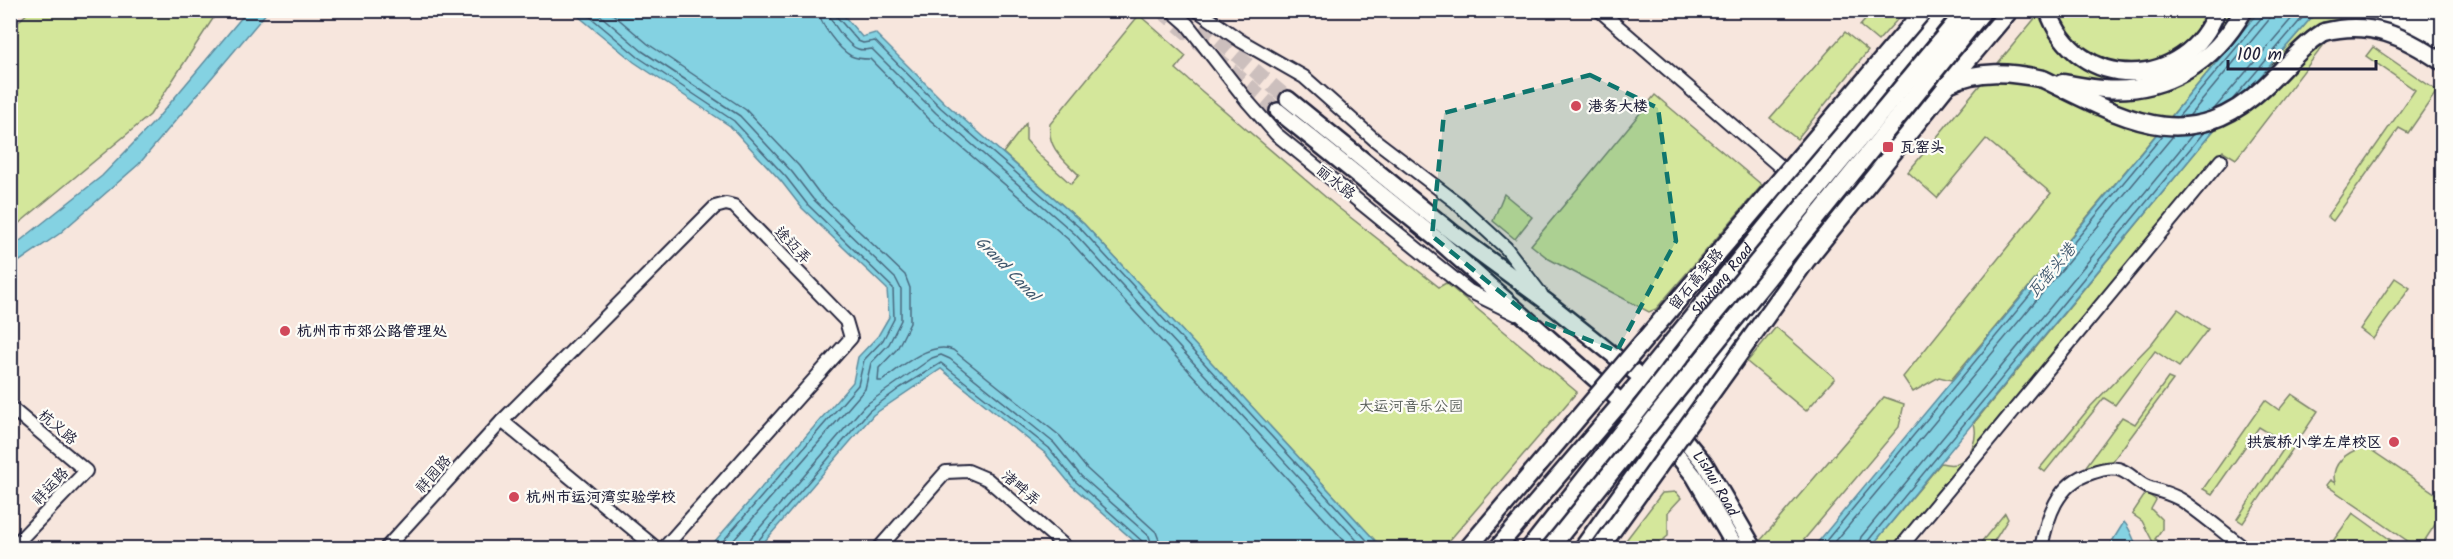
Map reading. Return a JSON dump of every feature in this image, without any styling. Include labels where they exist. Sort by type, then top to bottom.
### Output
[{"type":"highway","name":"留石高架路","points":[[1468,549],[1924,10]]},
{"type":"highway","points":[[1550,549],[1984,10]]},
{"type":"highway","points":[[1600,549],[1800,270],[2010,10]]},
{"type":"highway","points":[[2048,10],[2052,21],[2068,44],[2087,61],[2114,71],[2146,73],[2173,64],[2184,57],[2206,33],[2217,10]]},
{"type":"highway","points":[[1868,152],[1899,119],[1924,97],[1958,79],[1996,73],[2020,74],[2043,80],[2103,89],[2146,87],[2181,75],[2211,54],[2235,27],[2244,10]]},
{"type":"highway","points":[[2385,10],[2442,50]]},
{"type":"highway","points":[[2409,10],[2442,33]]},
{"type":"highway","points":[[1530,549],[1710,319],[1964,12]]},
{"type":"highway","points":[[2043,80],[2112,113],[2142,123],[2152,126],[2185,127],[2214,120],[2239,108],[2264,88],[2307,42],[2324,32],[2344,26],[2362,27],[2414,42],[2442,63]]},
{"type":"highway","points":[[1520,549],[1577,488]]},
{"type":"highway","points":[[1557,549],[1578,516]]},
{"type":"main road","name":"Shixiang Road","points":[[1497,549],[1642,378],[1942,10]]},
{"type":"main road","points":[[1581,549],[1711,365],[1827,211],[1989,10]]},
{"type":"main road","points":[[2366,10],[2442,63]]},
{"type":"main road","points":[[2434,10],[2442,16]]},
{"type":"main road","name":"丽水路","points":[[1662,437],[1283,105],[1547,302],[1642,378],[1671,424]]},
{"type":"main road","name":"Lishui Road","points":[[1671,424],[1705,464],[1754,549]]},
{"type":"main road","name":"Lishui Road","points":[[1662,437],[1694,476],[1736,549]]},
{"type":"street","name":"丽水路","points":[[1171,10],[1188,24],[1248,102],[1276,134],[1469,291],[1530,321]]},
{"type":"street","name":"丽水路","points":[[1197,10],[1241,41],[1304,77],[1375,140],[1456,202],[1506,248],[1547,302]]},
{"type":"street","points":[[1599,11],[1800,184]]},
{"type":"street","points":[[1900,549],[2221,160]]},
{"type":"street","name":"途迈弄","points":[[502,421],[715,207],[726,204],[734,206],[846,321],[851,338],[664,549]]},
{"type":"street","name":"杭义路","points":[[10,407],[86,471]]},
{"type":"street","points":[[502,421],[656,549]]},
{"type":"street","name":"祥园路","points":[[386,549],[502,421]]},
{"type":"street","points":[[2041,549],[2045,525],[2052,509],[2068,486],[2084,475],[2100,470],[2116,469],[2127,472],[2144,485],[2162,490],[2182,500],[2244,549]]},
{"type":"street","name":"祥运路","points":[[12,549],[86,471]]},
{"type":"street","name":"渚畔弄","points":[[879,549],[946,472],[968,471],[987,479],[1067,549]]},
{"type":"highlighted area","points":[[1590,75],[1658,108],[1676,241],[1617,351],[1532,318],[1432,236],[1444,113]]},
{"type":"green space","points":[[1874,10],[1905,10],[1878,41],[1860,26]]},
{"type":"green space","points":[[30,11],[218,11],[150,115],[11,230],[11,28]]},
{"type":"green space","points":[[2041,11],[2259,11],[1951,380],[1939,377],[1913,392],[1903,377],[2051,193],[1986,139],[1937,198],[1908,172]]},
{"type":"green space","points":[[2317,11],[2327,11],[2343,20],[2236,159],[2223,151],[2194,183],[1970,453],[1975,435],[1974,423],[2209,136]]},
{"type":"green space","name":"大运河音乐公园","points":[[1139,15],[1186,56],[1176,69],[1336,206],[1439,287],[1446,283],[1577,392],[1443,548],[1382,548],[1084,224],[1003,153],[1026,123],[1026,140],[1071,184],[1079,175],[1057,152],[1051,140],[1050,124]]},
{"type":"green space","points":[[1845,32],[1868,51],[1797,139],[1770,118]]},
{"type":"green space","points":[[2373,47],[2437,91],[2408,133],[2399,128],[2333,221],[2327,216],[2415,90],[2366,56]]},
{"type":"green space","points":[[1655,95],[1762,185],[1656,309],[1649,312],[1549,259],[1531,245]]},
{"type":"green space","points":[[1504,194],[1532,217],[1515,239],[1493,221]]},
{"type":"green space","points":[[2395,278],[2410,288],[2373,339],[2360,329]]},
{"type":"green space","points":[[2178,309],[2208,329],[2179,367],[2155,351],[2115,405],[2104,398],[2045,472],[2040,468],[2091,406],[2152,343]]},
{"type":"green space","points":[[1776,327],[1835,378],[1806,411],[1747,362]]},
{"type":"green space","points":[[2168,378],[2173,380],[2112,462],[2096,464],[2084,469],[2122,417],[2135,424]]},
{"type":"green space","points":[[2292,394],[2318,411],[2243,523],[2237,519],[2287,444],[2259,427],[2212,494],[2203,489],[2265,400],[2279,410]]},
{"type":"green space","points":[[1884,397],[1904,404],[1899,427],[1797,548],[1764,548],[1760,541]]},
{"type":"green space","points":[[2362,448],[2371,450],[2442,498],[2442,514],[2423,543],[2430,548],[2418,548],[2326,485],[2330,480],[2335,483],[2335,470],[2341,460]]},
{"type":"green space","points":[[1969,454],[1891,548],[1870,548],[1941,463],[1955,464]]},
{"type":"green space","points":[[1676,492],[1681,498],[1668,512],[1668,536],[1658,544],[1661,548],[1620,548],[1662,493]]},
{"type":"green space","points":[[2146,493],[2156,500],[2151,509],[2162,520],[2162,529],[2155,539],[2170,548],[2156,548],[2142,521],[2132,514]]},
{"type":"green space","points":[[2005,513],[2008,519],[1991,546],[1996,548],[1978,546]]},
{"type":"green space","points":[[2353,513],[2402,548],[2328,548]]},
{"type":"water","points":[[248,10],[268,11],[139,164],[59,234],[11,267],[11,248],[102,176],[155,121]]},
{"type":"water","name":"Grand Canal","points":[[572,11],[840,11],[862,37],[875,33],[945,103],[1084,224],[1382,548],[1142,548],[1071,485],[1045,453],[941,369],[873,415],[759,548],[709,548],[853,382],[858,357],[878,336],[889,317],[887,289],[802,208],[781,181],[730,126],[634,62]]},
{"type":"water","name":"瓦窑头港","points":[[2259,11],[2317,11],[2209,136],[1870,548],[1813,548]]},
{"type":"water","points":[[2124,522],[2138,548],[2108,548]]},
{"type":"tunnel","points":[[1161,10],[1278,111]]},
{"type":"tunnel","points":[[1184,10],[1288,99]]},
{"type":"place","name":"港务大楼","points":[[1576,106]]},
{"type":"place","name":"瓦窑头","points":[[1888,147]]},
{"type":"place","name":"杭州市市郊公路管理处","points":[[285,331]]},
{"type":"place","name":"拱宸桥小学左岸校区","points":[[2394,442]]},
{"type":"place","name":"杭州市运河湾实验学校","points":[[514,497]]}]
